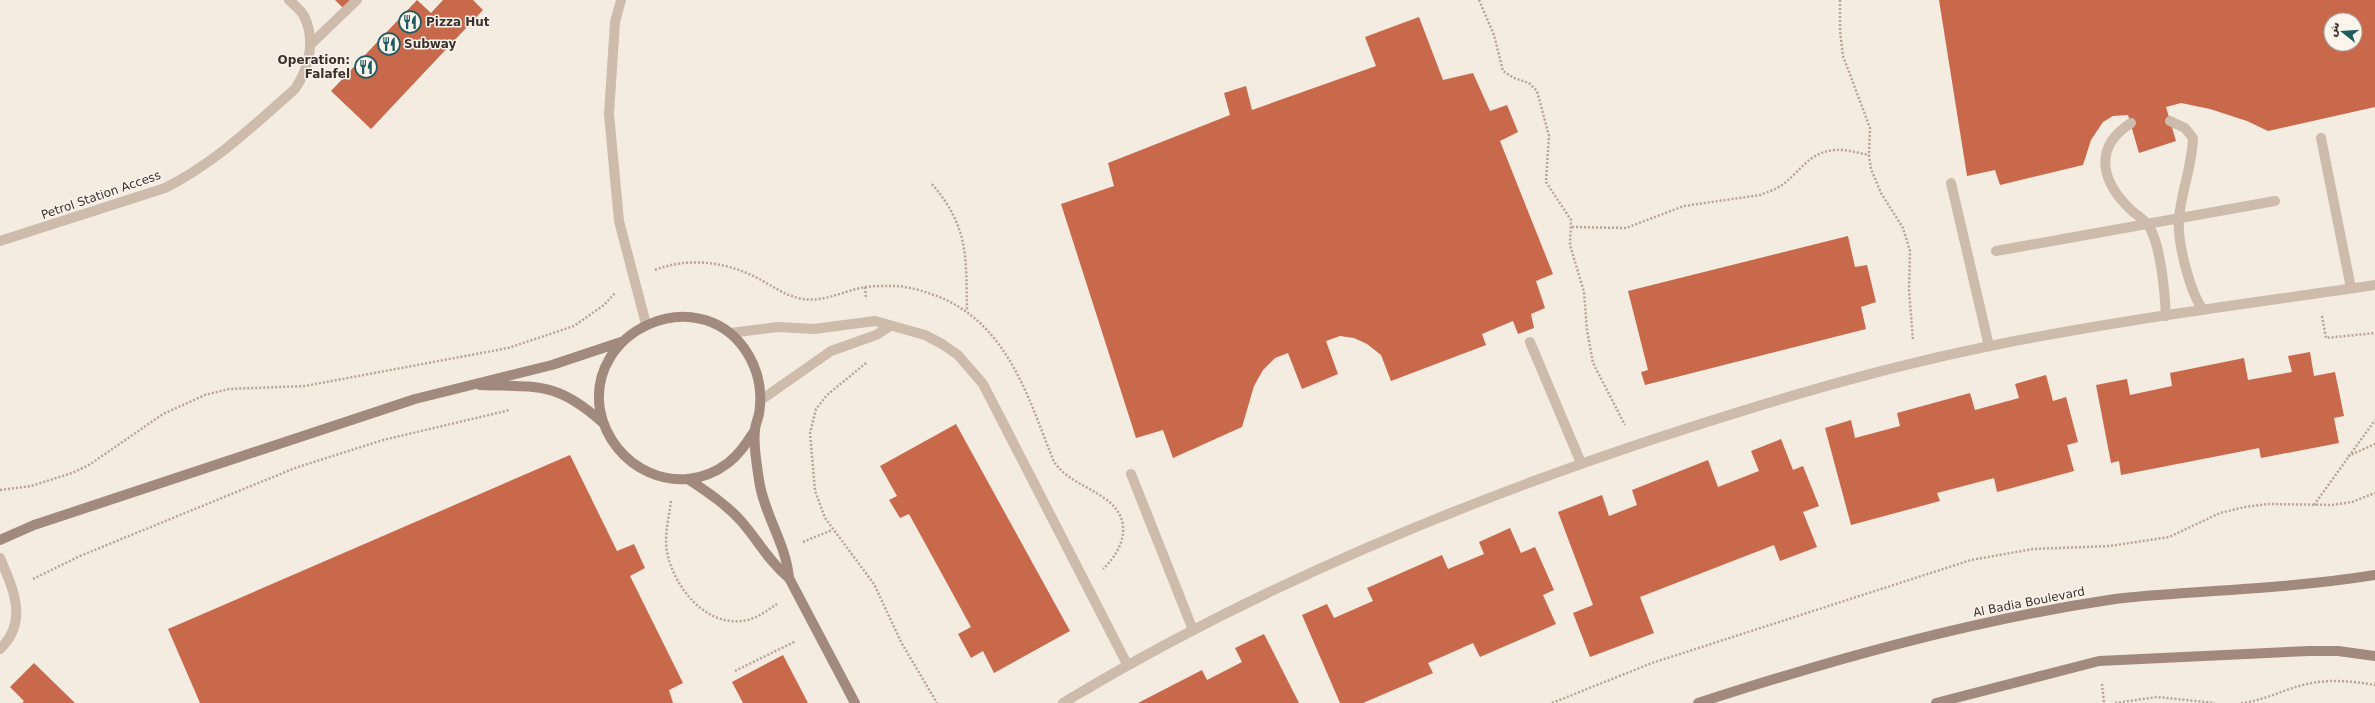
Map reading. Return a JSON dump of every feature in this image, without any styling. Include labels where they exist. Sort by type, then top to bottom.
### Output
[{"type":"street","name":"Petrol Station Access","points":[[0,241],[143,196],[186,177],[226,151],[295,89],[306,68],[310,45],[304,14],[289,0]]},
{"type":"street","points":[[310,45],[357,0]]},
{"type":"street","points":[[621,0],[615,22],[609,114],[619,221],[646,324]]},
{"type":"street","points":[[2170,122],[2185,128],[2193,138],[2190,172],[2179,218],[2181,244],[2191,282],[2203,310]]},
{"type":"street","points":[[2131,123],[2120,130],[2112,140],[2106,154],[2104,170],[2112,190],[2147,224],[2153,235],[2163,281],[2166,316]]},
{"type":"street","points":[[2321,138],[2351,288]]},
{"type":"street","points":[[1951,183],[1989,346]]},
{"type":"street","points":[[1996,251],[2275,201]]},
{"type":"street","points":[[1063,703],[1127,664],[1193,630],[1388,538],[1581,463],[1636,445],[1768,403],[1851,379],[1989,346],[2203,310],[2375,285]]},
{"type":"street","points":[[0,540],[34,525],[362,416],[470,385],[552,365],[621,342],[646,324],[665,318],[682,316],[699,318],[730,333],[743,347],[753,363],[760,381],[761,400],[755,430],[761,492],[768,515],[784,551],[789,578],[855,703]]},
{"type":"street","points":[[730,333],[778,327],[814,329],[875,321],[925,335],[958,355],[983,384],[1127,664]]},
{"type":"street","points":[[761,400],[831,351],[868,338],[890,326]]},
{"type":"street","points":[[621,342],[609,360],[601,380],[599,401],[602,422],[612,442],[626,459],[645,471],[665,478],[688,479],[709,474],[728,464],[744,448],[755,430]]},
{"type":"street","points":[[1530,342],[1581,463]]},
{"type":"street","points":[[470,385],[547,388],[572,397],[602,422]]},
{"type":"street","points":[[1131,474],[1193,630]]},
{"type":"street","points":[[688,479],[731,511],[749,531],[775,565],[789,578]]},
{"type":"street","points":[[0,558],[13,588],[16,600],[16,624],[12,634],[0,649]]},
{"type":"street","name":"Al Badia Boulevard","points":[[1698,703],[1788,674],[1908,640],[2029,614],[2117,599],[2222,591],[2375,574]]},
{"type":"street","points":[[1936,703],[2099,661],[2309,651],[2338,651],[2375,656]]},
{"type":"path","points":[[1479,0],[1494,35],[1503,70],[1514,78],[1529,83],[1537,91],[1549,136],[1546,182],[1551,192],[1569,215],[1572,227],[1570,245],[1584,292],[1586,330],[1593,363],[1599,379],[1636,445]]},
{"type":"path","points":[[1840,0],[1840,31],[1843,56],[1870,128],[1869,155],[1876,182],[1903,228],[1910,251],[1908,290],[1916,364]]},
{"type":"path","points":[[1572,227],[1626,228],[1684,206],[1760,195],[1772,191],[1782,185],[1807,160],[1816,154],[1836,150],[1869,155]]},
{"type":"path","points":[[932,184],[946,200],[956,219],[964,240],[967,311]]},
{"type":"path","points":[[865,287],[867,321]]},
{"type":"path","points":[[2318,293],[2326,338],[2375,333]]},
{"type":"path","points":[[868,338],[869,356],[864,367],[827,395],[816,409],[810,433],[815,491],[825,518],[874,584],[901,642],[937,703]]},
{"type":"path","points":[[13,588],[80,556],[295,468],[382,440],[517,409]]},
{"type":"path","points":[[2314,506],[2347,457],[2375,420]]},
{"type":"path","points":[[2347,457],[2375,444]]},
{"type":"path","points":[[1552,703],[1652,663],[1971,560],[2033,550],[2110,546],[2169,537],[2220,513],[2244,507],[2270,504],[2314,506],[2352,502],[2375,493]]},
{"type":"path","points":[[665,498],[678,501]]},
{"type":"path","points":[[672,500],[666,535],[667,552],[679,584],[689,598],[714,617],[727,621],[742,621],[756,618],[779,603]]},
{"type":"path","points":[[776,596],[782,609]]},
{"type":"path","points":[[795,634],[802,646]]},
{"type":"path","points":[[735,671],[798,640]]},
{"type":"path","points":[[2241,703],[2264,699],[2306,684],[2331,680],[2375,684]]},
{"type":"path","points":[[2115,703],[2157,697],[2215,703]]},
{"type":"building","points":[[335,0],[353,0],[344,9]]},
{"type":"building","points":[[417,0],[431,13],[443,0],[473,0],[483,10],[371,129],[331,91]]},
{"type":"building","points":[[1939,0],[2375,0],[2375,107],[2268,131],[2247,121],[2210,109],[2181,103],[2166,107],[2176,141],[2139,153],[2128,115],[2113,116],[2103,122],[2091,140],[2083,165],[2000,185],[1995,170],[1967,176]]},
{"type":"building","points":[[1419,17],[1443,80],[1473,73],[1490,111],[1507,105],[1518,132],[1500,141],[1553,274],[1536,281],[1545,308],[1531,314],[1534,328],[1518,334],[1513,321],[1482,334],[1486,345],[1391,381],[1381,355],[1367,344],[1354,338],[1340,336],[1326,341],[1338,374],[1302,389],[1288,353],[1275,358],[1263,370],[1254,386],[1242,427],[1173,458],[1163,430],[1136,438],[1061,204],[1114,186],[1108,163],[1230,115],[1224,93],[1246,86],[1252,110],[1376,66],[1365,37]]},
{"type":"building","points":[[1848,236],[1855,267],[1867,265],[1876,302],[1861,307],[1866,329],[1645,385],[1641,372],[1648,370],[1628,291]]},
{"type":"building","points":[[2310,352],[2314,376],[2335,372],[2344,416],[2334,418],[2339,443],[2261,458],[2259,448],[2121,475],[2119,461],[2111,463],[2096,385],[2127,379],[2130,395],[2172,386],[2170,373],[2244,358],[2248,380],[2292,372],[2288,356]]},
{"type":"building","points":[[2046,375],[2053,401],[2066,397],[2078,442],[2067,445],[2074,471],[1997,492],[1994,478],[1937,493],[1940,501],[1851,525],[1825,428],[1851,420],[1855,438],[1900,426],[1897,413],[1970,393],[1975,410],[2019,398],[2015,384]]},
{"type":"building","points":[[956,424],[1070,631],[994,673],[983,651],[971,658],[958,634],[971,627],[909,514],[900,518],[889,500],[897,496],[880,466]]},
{"type":"building","points":[[1781,439],[1793,470],[1803,466],[1819,506],[1803,512],[1817,547],[1780,561],[1774,545],[1640,597],[1654,633],[1590,657],[1573,613],[1593,605],[1558,512],[1602,495],[1609,516],[1637,505],[1632,490],[1708,460],[1718,487],[1759,471],[1751,451]]},
{"type":"building","points":[[570,455],[617,551],[634,544],[645,568],[630,576],[683,683],[669,690],[673,703],[200,703],[168,629]]},
{"type":"building","points":[[1510,528],[1521,553],[1535,547],[1554,590],[1543,595],[1556,624],[1480,657],[1473,643],[1428,663],[1433,673],[1363,703],[1340,703],[1302,615],[1327,604],[1334,618],[1373,601],[1367,588],[1442,555],[1448,569],[1484,554],[1479,542]]},
{"type":"building","points":[[1264,634],[1299,703],[1138,703],[1202,670],[1207,680],[1242,662],[1235,648]]},
{"type":"building","points":[[783,655],[808,703],[743,703],[732,682]]},
{"type":"building","points":[[34,663],[75,703],[22,703],[24,701],[10,687]]},
{"type":"place","name":"Pizza Hut","points":[[410,22]]},
{"type":"place","name":"Subway","points":[[389,44]]},
{"type":"place","name":"Operation: Falafel","points":[[366,67]]}]
